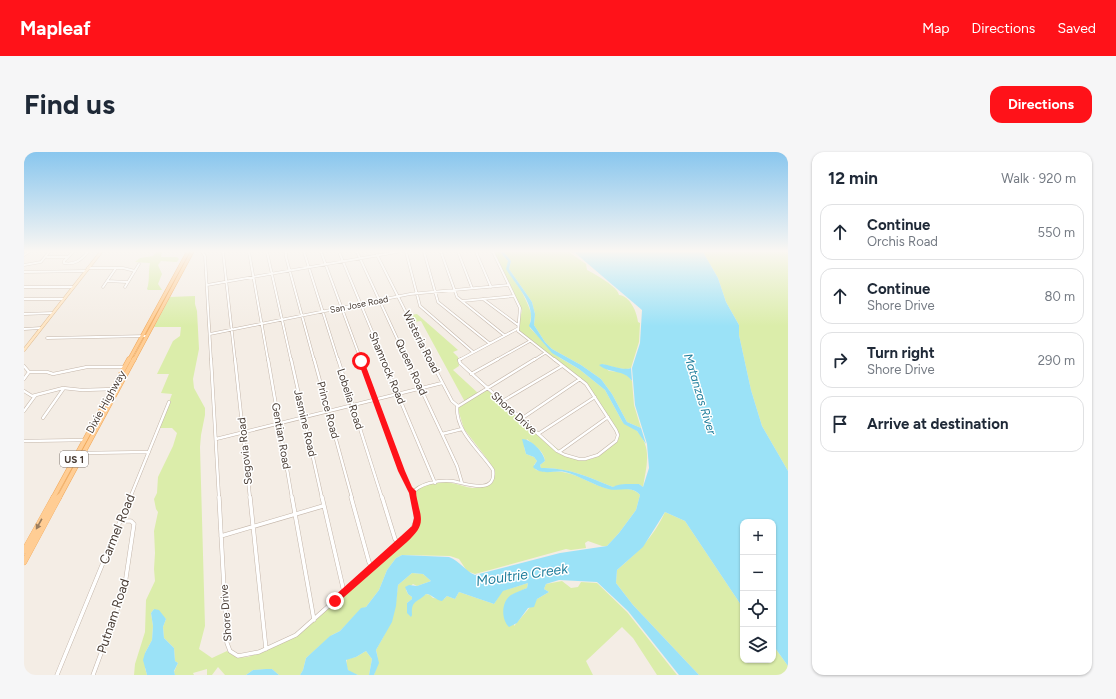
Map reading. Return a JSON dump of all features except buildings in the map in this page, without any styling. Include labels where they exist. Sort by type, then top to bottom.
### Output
[{"type":"main road","points":[[24,350],[82,276]]},
{"type":"main road","name":"US 1","points":[[173,284],[177,276]]},
{"type":"main road","name":"US 1","points":[[127,368],[178,276]]},
{"type":"main road","name":"Dixie Highway","points":[[24,551],[88,440],[127,368]]},
{"type":"main road","name":"US 1","points":[[24,562],[83,453],[88,440]]},
{"type":"street","points":[[103,287],[110,276]]},
{"type":"street","points":[[125,287],[132,276]]},
{"type":"street","name":"Shore Drive","points":[[206,276],[229,649],[234,655],[241,657],[249,656],[296,635],[399,544],[415,528],[417,522],[418,514],[412,496],[412,491],[409,489],[404,476],[330,276]]},
{"type":"street","name":"Segovia Road","points":[[226,276],[266,649]]},
{"type":"street","points":[[207,285],[257,276]]},
{"type":"street","name":"Jasmine Road","points":[[273,276],[323,506],[344,592]]},
{"type":"street","name":"Prince Road","points":[[291,276],[369,562],[372,567]]},
{"type":"street","name":"Lobelia Road","points":[[311,276],[395,539],[399,544]]},
{"type":"street","name":"Shamrock Road","points":[[349,276],[435,483]]},
{"type":"street","name":"Queen Road","points":[[368,276],[442,434],[461,476],[462,483]]},
{"type":"street","name":"Wisteria Road","points":[[387,276],[442,383],[452,401],[458,406]]},
{"type":"street","points":[[412,276],[420,306],[473,352]]},
{"type":"street","points":[[431,276],[438,302],[489,343]]},
{"type":"street","points":[[449,276],[456,296],[504,334]]},
{"type":"street","points":[[467,276],[472,288]]},
{"type":"street","points":[[486,276],[491,287]]},
{"type":"street","points":[[505,276],[520,311],[517,329],[504,334],[473,352],[460,360],[460,363],[486,388],[545,353]]},
{"type":"street","name":"Gentian Road","points":[[253,277],[294,515],[314,620]]},
{"type":"street","points":[[107,281],[128,282]]},
{"type":"street","name":"San Jose Road","points":[[210,334],[416,293],[509,285]]},
{"type":"street","points":[[24,287],[74,287]]},
{"type":"street","points":[[462,301],[514,296]]},
{"type":"street","points":[[24,299],[64,299]]},
{"type":"street","points":[[483,299],[518,325]]},
{"type":"street","points":[[24,314],[53,314]]},
{"type":"street","points":[[24,329],[41,328]]},
{"type":"street","name":"Shore Drive","points":[[458,406],[486,388],[559,452],[569,456],[584,459],[593,458],[601,455],[616,442],[618,438],[617,432],[590,388],[519,333],[517,329]]},
{"type":"street","points":[[47,338],[144,336]]},
{"type":"street","points":[[471,374],[530,341]]},
{"type":"street","points":[[24,366],[29,372]]},
{"type":"street","points":[[501,402],[562,366]]},
{"type":"street","points":[[29,372],[47,372],[53,374],[87,367],[127,368]]},
{"type":"street","points":[[24,379],[29,372]]},
{"type":"street","points":[[520,419],[580,379]]},
{"type":"street","points":[[216,439],[442,383]]},
{"type":"street","points":[[24,391],[29,395],[35,395],[64,388],[82,390],[116,389]]},
{"type":"street","points":[[44,418],[64,388]]},
{"type":"street","points":[[24,411],[35,395]]},
{"type":"street","points":[[538,434],[595,397]]},
{"type":"street","name":"Carmel Road","points":[[57,675],[169,402]]},
{"type":"street","points":[[412,491],[418,487],[435,483],[451,481],[472,486],[483,486],[491,481],[494,474],[492,468],[462,429],[456,412],[458,406]]},
{"type":"street","points":[[559,452],[608,417]]},
{"type":"street","points":[[442,434],[462,429]]},
{"type":"street","points":[[24,442],[88,440]]},
{"type":"street","points":[[83,453],[149,452]]},
{"type":"street","points":[[49,506],[57,502]]},
{"type":"street","points":[[222,536],[323,506]]},
{"type":"street","name":"Putnam Road","points":[[92,675],[126,584],[134,524],[131,521],[120,521]]},
{"type":"green space","points":[[149,276],[161,276],[158,284],[162,290],[148,290]]},
{"type":"green space","points":[[506,276],[512,276],[523,294],[531,312],[530,328],[560,358],[579,369],[605,390],[622,421],[635,429],[642,437],[645,444],[647,451],[647,465],[643,487],[639,484],[613,487],[569,471],[541,468],[540,465],[545,461],[541,451],[527,439],[524,447],[526,454],[534,457],[537,461],[534,465],[536,470],[564,472],[605,488],[628,489],[640,495],[636,510],[607,546],[602,546],[588,541],[585,543],[586,548],[571,550],[566,549],[475,574],[467,571],[459,559],[450,556],[402,555],[396,558],[387,570],[379,590],[366,607],[361,609],[340,631],[332,635],[306,658],[300,675],[279,675],[272,669],[253,670],[246,675],[225,675],[218,667],[212,675],[207,675],[207,669],[193,673],[194,675],[175,675],[174,672],[178,663],[175,661],[174,648],[164,638],[163,627],[166,619],[154,609],[151,613],[153,626],[152,640],[145,653],[145,668],[147,675],[134,675],[135,664],[145,632],[146,600],[155,581],[154,531],[158,512],[154,499],[157,493],[158,477],[173,446],[177,433],[172,428],[159,428],[172,394],[161,393],[169,374],[157,374],[173,341],[180,336],[181,327],[154,327],[170,297],[195,296],[197,311],[199,349],[193,379],[194,388],[205,408],[200,447],[205,626],[199,649],[212,658],[227,651],[237,657],[248,657],[294,638],[417,527],[419,520],[412,491],[415,488],[430,482],[446,482],[472,488],[491,484],[493,470],[488,460],[464,429],[457,406],[465,402],[421,321],[413,322],[410,315],[417,314],[458,350],[453,352],[458,357],[459,366],[453,370],[479,394],[488,388],[539,435],[566,455],[579,459],[592,459],[618,440],[619,435],[589,387],[520,332],[518,328],[522,310]]},
{"type":"green space","points":[[514,276],[599,276],[615,288],[619,295],[630,301],[638,322],[640,323],[639,342],[631,368],[621,369],[602,364],[609,371],[621,372],[628,376],[632,381],[634,405],[641,428],[627,422],[612,394],[601,379],[581,365],[552,349],[545,342],[534,325],[535,314],[532,302]]},
{"type":"green space","points":[[717,276],[788,276],[788,471],[762,426],[751,390],[739,335],[739,325],[726,302]]},
{"type":"green space","points":[[665,512],[685,521],[740,604],[740,663],[776,663],[776,649],[788,666],[788,675],[699,675],[633,605],[616,583],[617,570],[644,544]]},
{"type":"green space","points":[[412,573],[423,574],[431,581],[417,586],[413,584],[406,590],[412,597],[412,599],[407,603],[407,613],[414,602],[426,594],[433,598],[444,599],[447,596],[455,599],[459,592],[494,604],[502,591],[528,583],[527,588],[512,595],[514,626],[537,599],[549,592],[544,589],[546,584],[562,581],[571,588],[578,587],[581,582],[597,583],[627,612],[677,675],[657,675],[633,638],[622,627],[586,661],[593,675],[374,675],[377,662],[376,650],[392,619],[398,585]]},
{"type":"green space","points":[[366,651],[372,659],[369,675],[358,675],[349,672],[346,665],[347,659],[356,657]]},
{"type":"water","points":[[511,276],[514,276],[532,302],[535,314],[534,325],[545,342],[552,349],[581,365],[601,379],[612,394],[627,422],[641,428],[646,444],[637,431],[624,424],[605,390],[579,369],[552,353],[529,326],[531,311],[525,296]]},
{"type":"water","points":[[603,276],[717,276],[726,302],[739,325],[739,335],[751,390],[762,426],[788,471],[788,666],[776,649],[776,519],[740,519],[740,604],[685,521],[665,512],[643,547],[617,570],[616,583],[633,605],[699,675],[679,675],[628,611],[597,582],[559,580],[546,584],[544,589],[549,592],[537,599],[534,607],[528,608],[517,623],[509,627],[506,624],[503,615],[505,602],[511,595],[527,588],[528,583],[503,591],[494,604],[459,592],[455,599],[447,596],[442,601],[426,594],[415,602],[412,607],[411,617],[407,613],[407,603],[412,599],[412,597],[408,594],[405,587],[409,585],[417,586],[431,581],[423,574],[412,573],[398,585],[396,606],[392,622],[376,650],[379,663],[374,675],[369,675],[372,659],[366,651],[356,657],[346,660],[348,670],[358,675],[300,675],[306,658],[330,636],[340,631],[361,608],[366,607],[379,590],[387,570],[396,558],[402,555],[449,557],[475,575],[560,553],[607,546],[636,510],[640,495],[629,489],[612,490],[598,486],[565,472],[544,472],[537,470],[533,467],[537,461],[534,457],[526,454],[522,439],[529,441],[540,450],[545,461],[540,465],[541,468],[569,471],[613,487],[618,485],[639,484],[643,487],[649,468],[647,444],[635,405],[632,368],[640,343],[642,310]]},
{"type":"water","points":[[602,364],[628,369],[631,368],[632,381],[629,377],[621,373],[607,370],[599,365]]},
{"type":"water","points":[[154,609],[159,610],[166,619],[163,627],[164,638],[174,648],[175,661],[178,663],[174,671],[175,675],[147,675],[143,660],[152,640],[153,626],[151,613]]},
{"type":"water","points":[[272,669],[279,675],[246,675],[253,670]]},
{"type":"route","points":[[335,601],[391,552],[415,528],[418,518],[412,491],[409,489],[361,361]]},
{"type":"water label","name":"Matanzas River","points":[[700,394]]},
{"type":"water label","name":"Moultrie Creek","points":[[522,575]]}]
